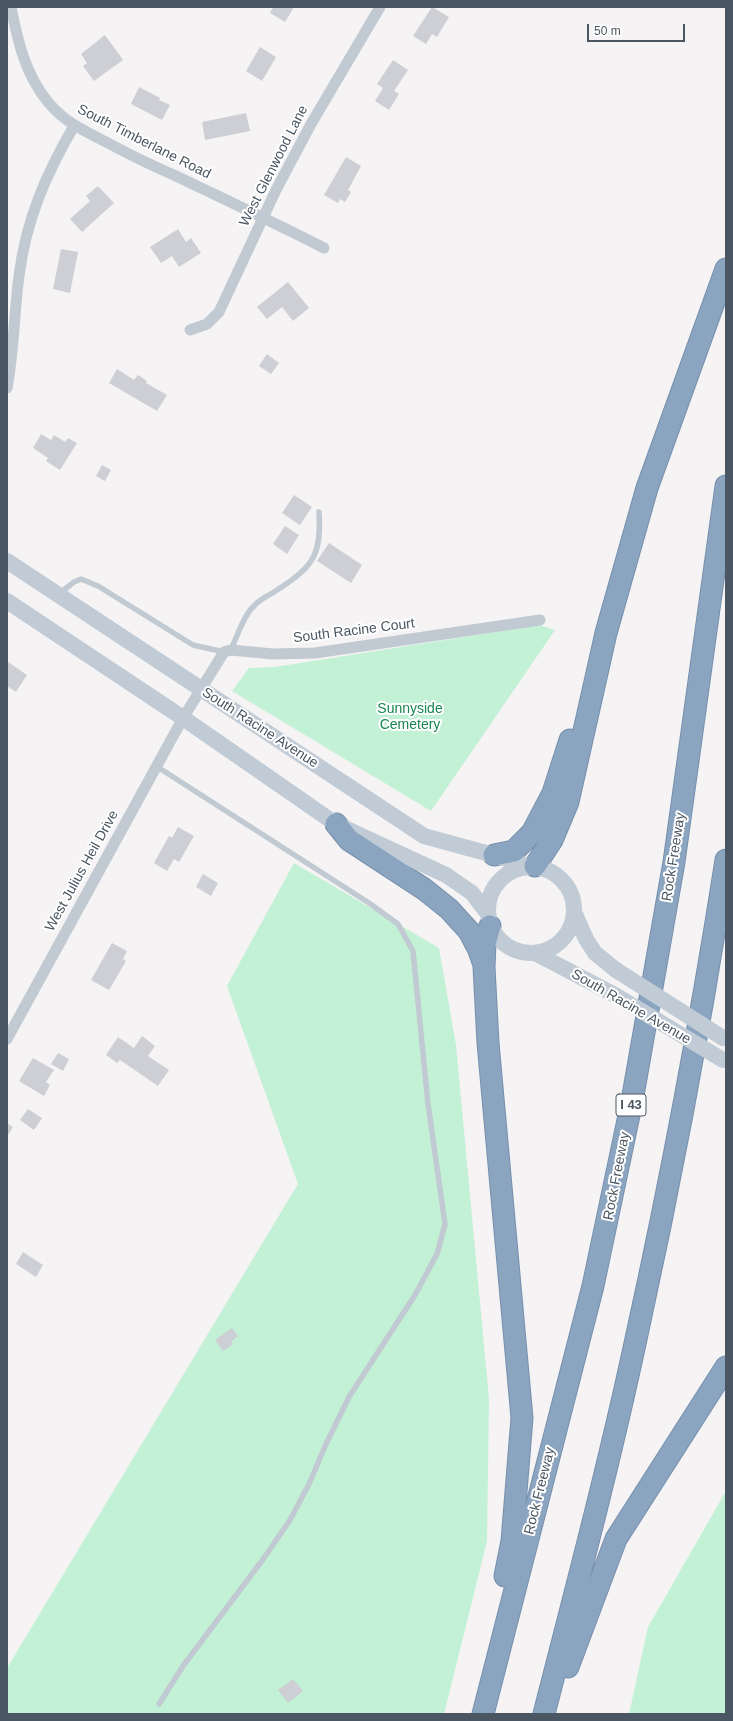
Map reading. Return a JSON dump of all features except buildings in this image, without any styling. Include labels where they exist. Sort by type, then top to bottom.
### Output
[{"type":"highway","points":[[494,855],[514,851],[532,833],[553,793],[606,633],[647,488],[726,269]]},
{"type":"highway","name":"Rock Freeway","points":[[482,1714],[593,1286],[632,1101],[674,862],[726,486]]},
{"type":"highway","points":[[531,866],[552,840],[568,802],[606,633]]},
{"type":"highway","points":[[336,824],[349,840],[424,889],[449,909],[469,931],[478,948],[484,967]]},
{"type":"highway","points":[[544,1714],[605,1473],[636,1341],[666,1202],[693,1056],[726,860]]},
{"type":"highway","points":[[482,1714],[512,1542],[522,1418],[488,1043],[484,967],[485,944],[489,920]]},
{"type":"highway","points":[[709,1392],[726,1361]]},
{"type":"highway","points":[[550,1714],[616,1539],[726,1367]]},
{"type":"main road","name":"South Racine Avenue","points":[[7,561],[424,836],[531,866]]},
{"type":"main road","points":[[7,601],[182,718],[336,824],[446,876],[472,893],[489,920],[498,938],[508,947],[521,953],[535,954],[550,949],[562,941],[571,928],[574,914],[574,900],[569,887],[560,877],[548,870],[531,866],[516,869],[506,874],[497,882],[491,892],[488,903],[489,920]]},
{"type":"main road","name":"South Racine Avenue","points":[[574,914],[595,954],[616,970],[725,1039]]},
{"type":"main road","name":"South Racine Avenue","points":[[535,954],[615,995],[725,1061]]},
{"type":"street","name":"South Timberlane Road","points":[[11,7],[20,49],[28,70],[49,103],[62,117],[74,126],[128,154],[263,217],[324,248]]},
{"type":"street","name":"West Glenwood Lane","points":[[190,330],[207,324],[219,312],[263,217],[311,124],[380,7]]},
{"type":"street","points":[[7,388],[12,363],[19,277],[28,230],[43,184],[74,126]]},
{"type":"street","name":"South Racine Court","points":[[228,651],[273,654],[315,653],[540,620]]},
{"type":"street","points":[[182,718],[200,689],[228,651]]},
{"type":"street","name":"West Julius Heil Drive","points":[[7,1039],[182,718]]},
{"type":"lane","points":[[57,595],[68,586],[81,579],[98,586],[193,645],[228,651],[253,606],[292,580],[314,558],[318,544],[319,512]]},
{"type":"lane","points":[[156,766],[369,902],[398,924],[413,951],[428,1104],[445,1224],[437,1254],[415,1295],[349,1397],[326,1444],[309,1484],[290,1520],[264,1558],[183,1666],[159,1704]]},
{"type":"green space","name":"Sunnyside Cemetery","points":[[540,625],[555,630],[431,811],[232,691],[249,668],[275,667]]},
{"type":"green space","points":[[294,863],[439,948],[456,1045],[489,1399],[487,1541],[444,1714],[7,1714],[7,1668],[298,1184],[227,986]]},
{"type":"green space","points":[[726,1491],[726,1714],[629,1714],[648,1627]]}]
